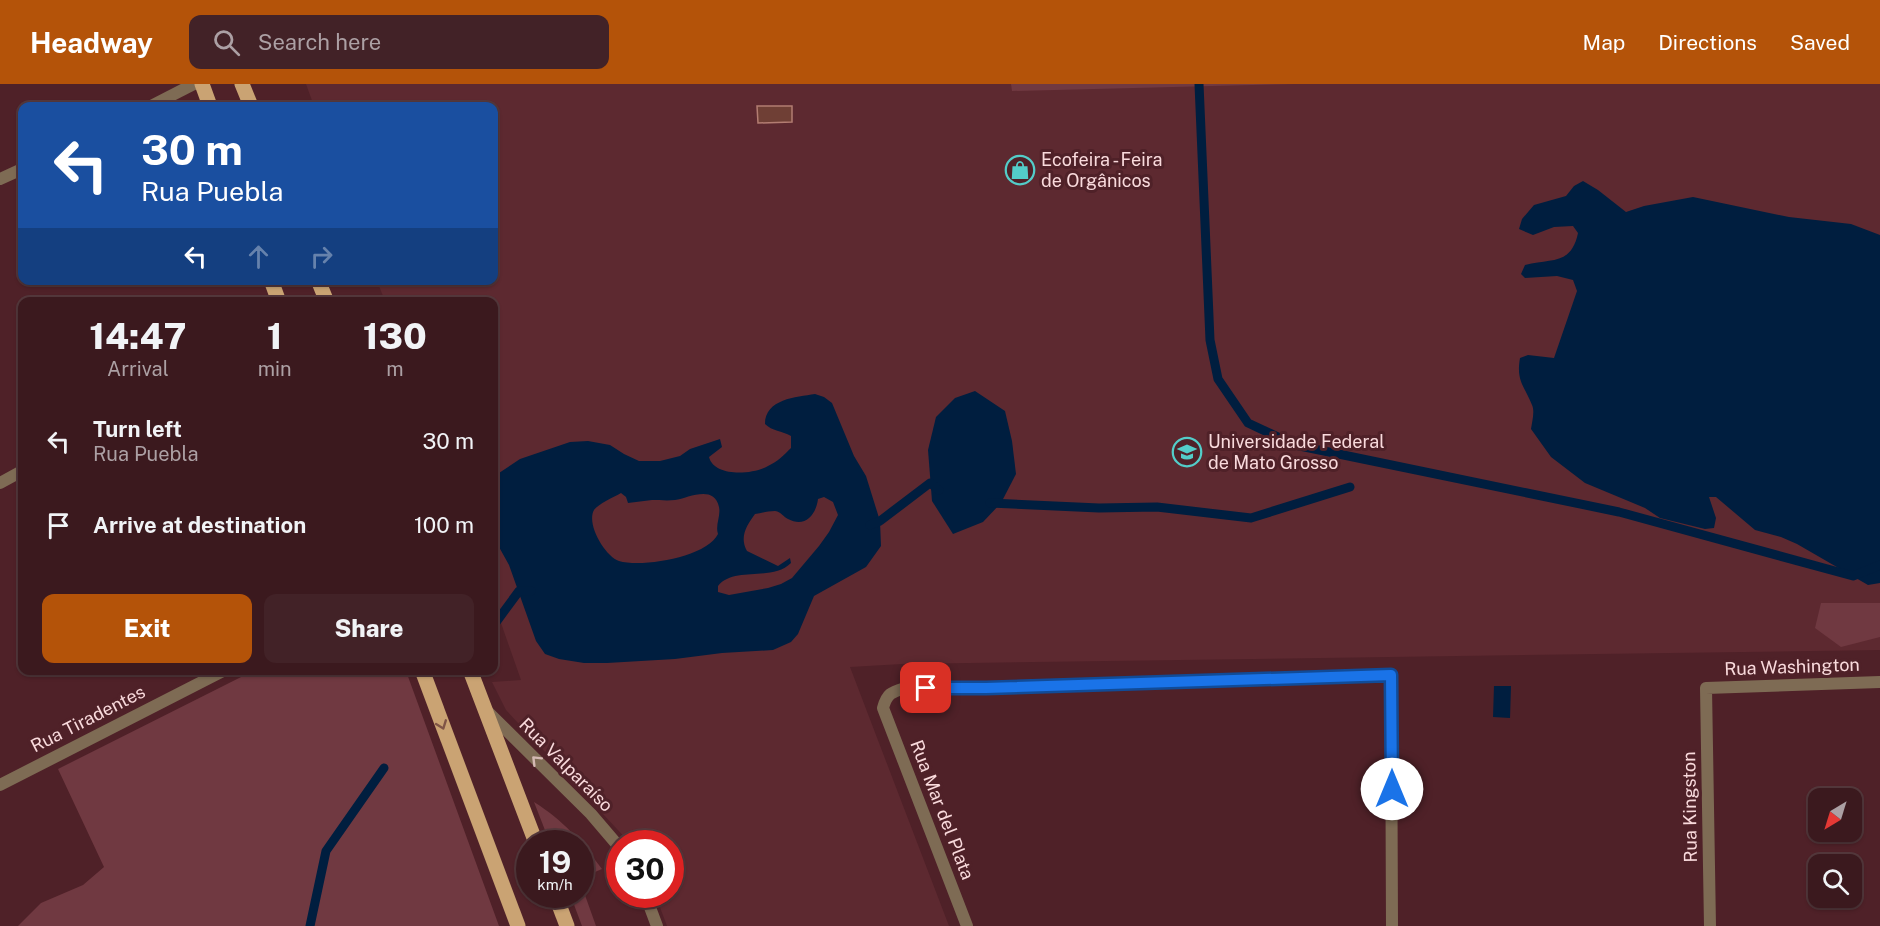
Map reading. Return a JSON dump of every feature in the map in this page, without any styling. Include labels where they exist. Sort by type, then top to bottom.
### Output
[{"type":"main road","points":[[202,84],[209,102]]},
{"type":"main road","points":[[242,84],[249,102]]},
{"type":"main road","points":[[424,675],[518,926]]},
{"type":"main road","points":[[472,675],[531,830]]},
{"type":"main road","points":[[560,908],[567,926]]},
{"type":"street","points":[[159,102],[194,84]]},
{"type":"street","points":[[0,179],[18,170]]},
{"type":"street","points":[[0,483],[18,473]]},
{"type":"street","name":"Rua Tiradentes","points":[[0,784],[215,675]]},
{"type":"street","name":"Rua Mar del Plata","points":[[967,926],[883,708],[886,698],[894,691],[905,688],[1391,675],[1392,926]]},
{"type":"street","name":"Rua Washington","points":[[1706,688],[1880,682]]},
{"type":"street","name":"Rua Kingston","points":[[1706,688],[1710,926]]},
{"type":"street","name":"Rua Valparaíso","points":[[484,708],[606,832]]},
{"type":"street","points":[[650,908],[657,926]]},
{"type":"shaded area","name":"Universidade Federal de Mato Grosso","points":[[306,84],[1880,84],[1880,650],[902,664],[850,667],[949,926],[667,926],[660,908],[684,908],[684,830],[618,830],[506,710],[492,682],[521,680],[498,614],[498,297],[383,297],[379,285],[498,285],[498,102],[313,102]]},
{"type":"shaded area","points":[[1011,84],[1295,84],[1012,91]]},
{"type":"shaded area","points":[[1821,603],[1880,603],[1880,637],[1841,647],[1815,628]]},
{"type":"shaded area","points":[[245,675],[407,675],[499,926],[18,926],[41,903],[83,885],[104,867],[58,769]]},
{"type":"shaded area","points":[[534,802],[569,830],[545,830]]},
{"type":"shaded area","points":[[594,858],[602,869],[594,872]]},
{"type":"shaded area","points":[[575,908],[590,908],[596,926],[582,926]]},
{"type":"water","points":[[1583,181],[1626,212],[1644,206],[1693,197],[1789,217],[1851,224],[1880,235],[1880,583],[1868,585],[1797,544],[1755,530],[1716,497],[1709,497],[1716,518],[1714,528],[1705,529],[1660,518],[1645,508],[1585,483],[1551,457],[1531,429],[1533,407],[1520,378],[1520,358],[1528,355],[1554,358],[1577,291],[1573,280],[1557,276],[1525,278],[1521,274],[1525,265],[1565,256],[1575,244],[1578,233],[1573,226],[1554,227],[1533,235],[1519,229],[1522,219],[1534,205],[1566,196],[1574,186]]},
{"type":"water","points":[[975,391],[1005,411],[1016,474],[1001,503],[983,522],[953,534],[932,501],[928,450],[936,417],[955,398]]},
{"type":"water","points":[[815,394],[832,403],[854,456],[866,476],[880,521],[881,546],[866,567],[814,596],[798,634],[791,642],[773,650],[607,663],[584,663],[545,654],[536,641],[509,565],[498,544],[499,473],[520,459],[570,442],[588,441],[610,445],[639,461],[660,461],[680,456],[690,449],[720,439],[722,447],[709,457],[718,468],[734,472],[761,469],[783,456],[791,448],[791,436],[765,424],[770,409],[791,398]],"holes":[[[621,493],[626,497],[628,503],[675,500],[700,494],[712,496],[719,507],[718,534],[712,542],[701,549],[673,559],[643,563],[619,561],[608,553],[598,539],[592,516],[599,505]],[[824,497],[833,502],[838,515],[829,532],[792,578],[768,588],[729,595],[718,592],[718,586],[725,580],[743,575],[774,572],[791,563],[790,558],[778,566],[747,551],[744,536],[755,514],[775,511],[786,518],[800,522],[812,515],[818,499]]]},
{"type":"water","points":[[1494,686],[1511,686],[1510,718],[1493,717]]},
{"type":"building","points":[[757,106],[792,106],[792,122],[758,123]]},
{"type":"waterway","points":[[1199,84],[1210,340],[1218,379],[1248,423],[1295,445],[1619,512],[1853,576],[1880,565]]},
{"type":"waterway","points":[[870,525],[880,521],[930,483],[939,490]]},
{"type":"waterway","points":[[990,503],[1099,508],[1157,507],[1251,518],[1350,487]]},
{"type":"waterway","points":[[498,620],[519,591],[531,591]]},
{"type":"waterway","points":[[310,926],[326,851],[384,768]]},
{"type":"place","name":"Ecofeira - Feira de Orgânicos","points":[[1020,170]]},
{"type":"place","name":"Universidade Federal de Mato Grosso","points":[[1187,452]]},
{"type":"route","points":[[926,688],[1391,675],[1392,789]]}]
